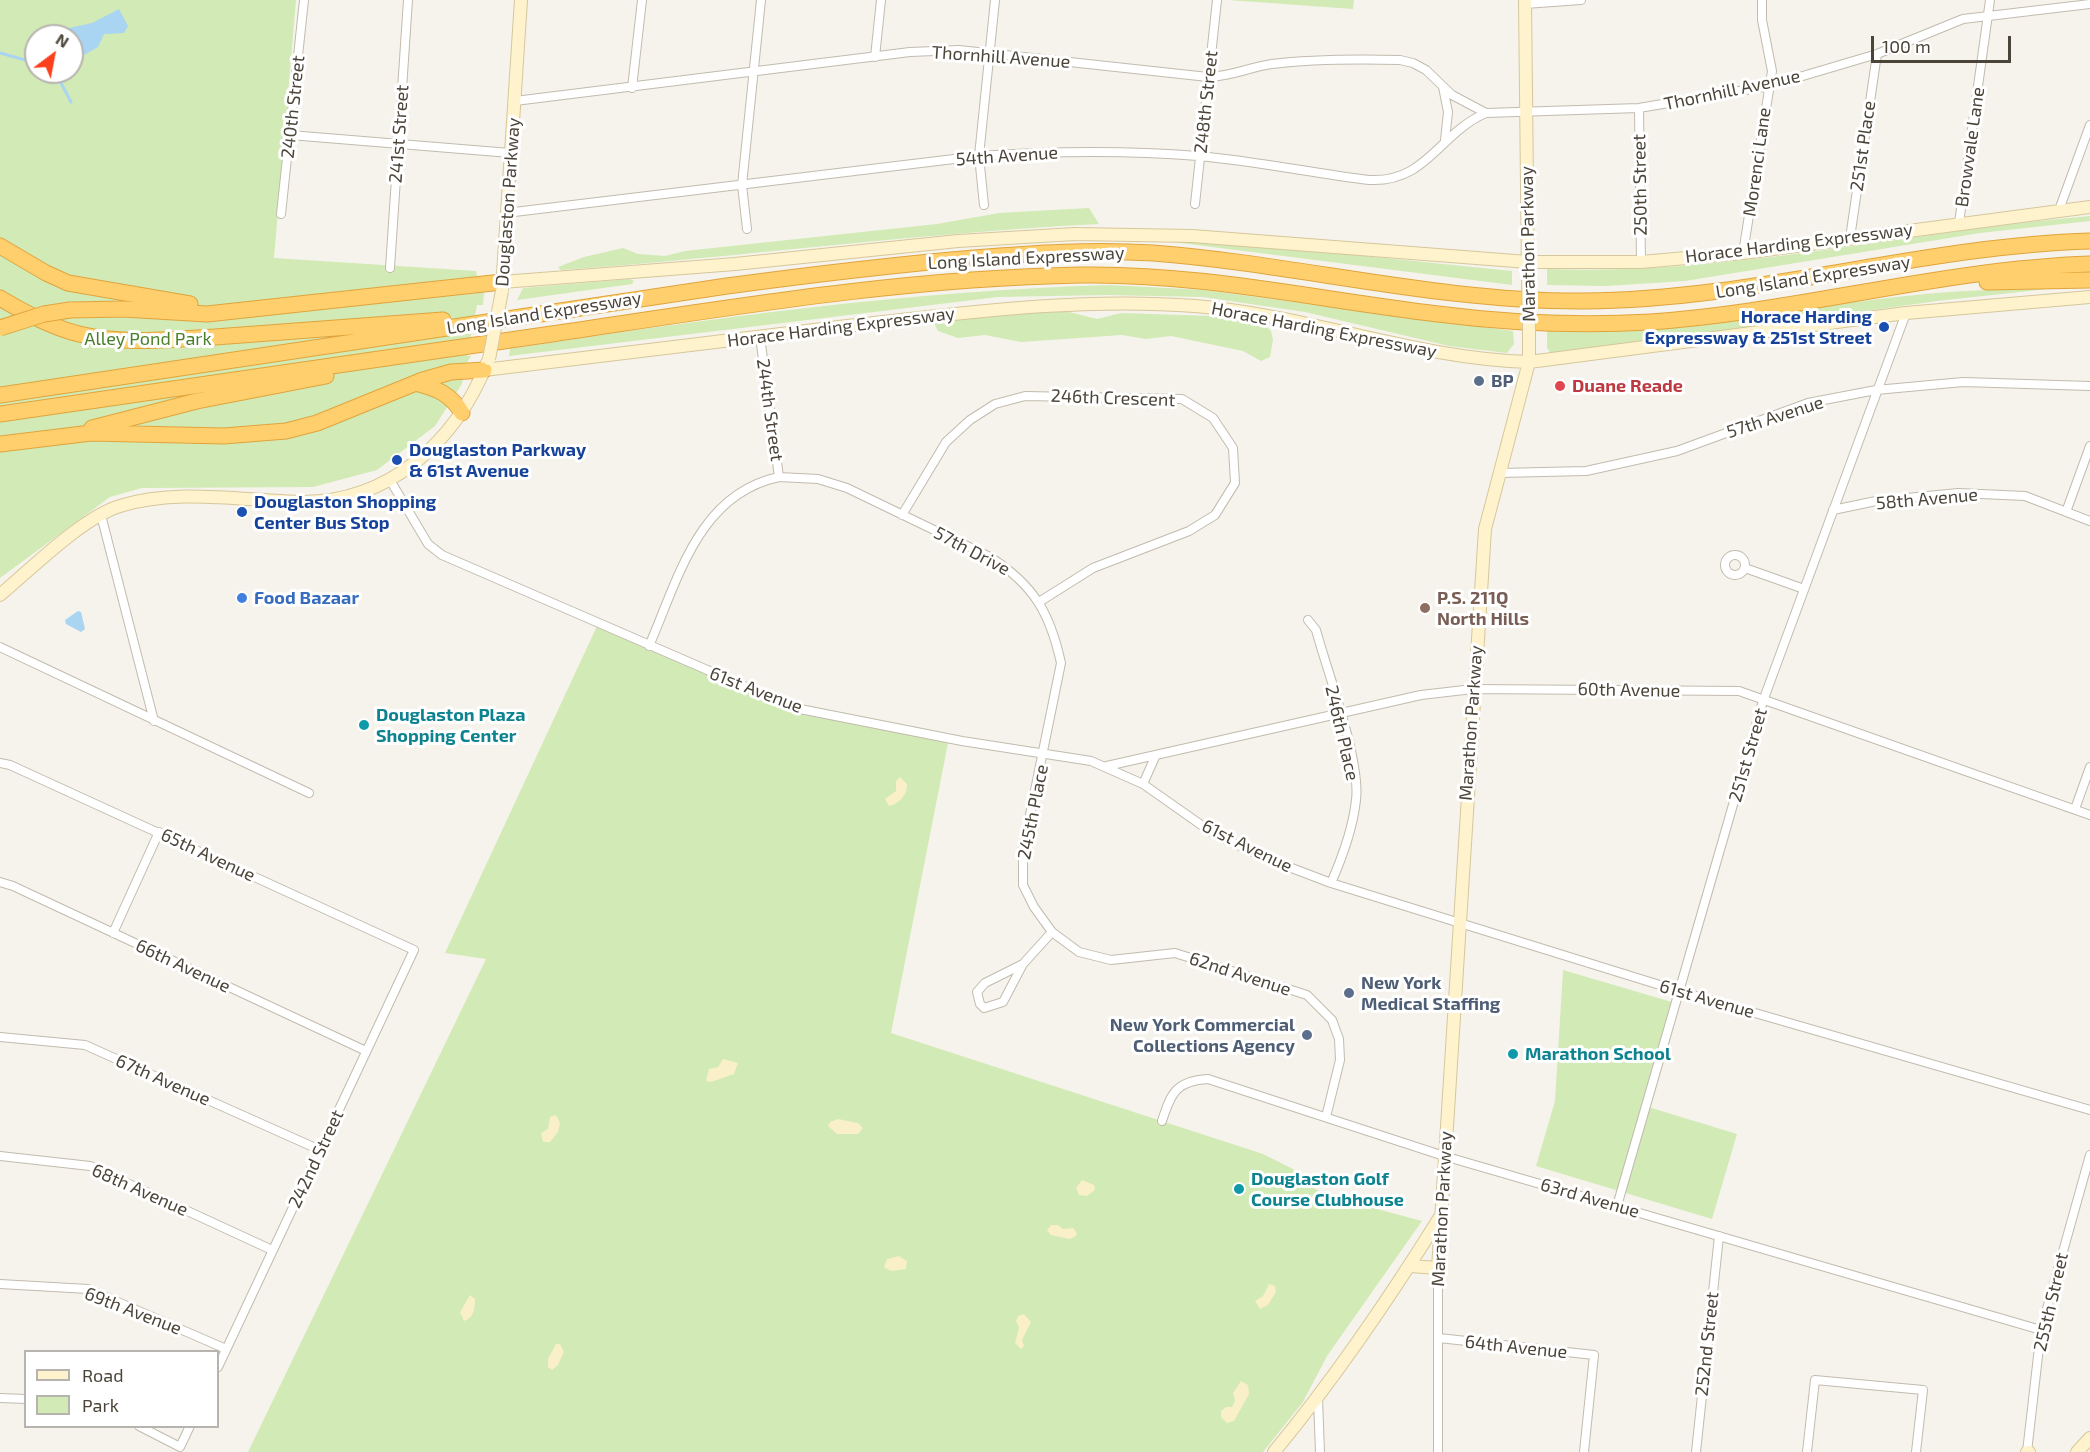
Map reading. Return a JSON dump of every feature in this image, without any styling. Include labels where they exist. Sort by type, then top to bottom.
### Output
[{"type":"highway","points":[[2007,247],[2090,231]]},
{"type":"highway","name":"Long Island Expressway","points":[[0,395],[835,272],[1029,254],[1085,252],[1160,254],[1215,259],[1450,294],[1584,301],[1716,293],[2007,247],[2090,241]]},
{"type":"highway","points":[[0,246],[68,283],[98,290],[208,307],[282,307]]},
{"type":"highway","name":"Long Island Expressway","points":[[0,414],[729,307],[1030,276],[1086,275],[1166,278],[1441,315],[1515,322],[1584,324],[1649,322],[1723,314],[1864,290],[2009,270],[2090,264]]},
{"type":"highway","points":[[1864,290],[2004,281],[2090,280]]},
{"type":"highway","points":[[0,328],[44,314],[70,310],[123,309],[207,314],[502,286]]},
{"type":"highway","points":[[4,299],[50,325],[80,334],[139,340],[539,314]]},
{"type":"highway","points":[[57,436],[223,395],[542,336]]},
{"type":"highway","points":[[0,444],[57,436],[124,433],[224,436],[286,431],[317,423],[415,383],[486,364]]},
{"type":"highway","points":[[415,383],[434,387],[450,396],[462,413]]},
{"type":"main road","name":"Douglaston Parkway","points":[[0,596],[101,515],[122,505],[154,499],[214,497],[303,502],[344,496],[390,480],[437,446],[462,413],[486,364],[502,286],[521,0]]},
{"type":"main road","name":"Marathon Parkway","points":[[1437,1268],[1485,529],[1529,362],[1525,2]]},
{"type":"main road","name":"Horace Harding Expressway","points":[[502,286],[958,241],[1075,234],[1192,236],[1528,262],[1641,262],[1743,253],[2090,207]]},
{"type":"main road","name":"Horace Harding Expressway","points":[[486,364],[760,337],[991,310],[1094,303],[1142,304],[1247,312],[1498,362],[1529,362],[1906,313],[2090,297]]},
{"type":"main road","points":[[1274,1452],[1318,1399],[1410,1266],[1440,1216]]},
{"type":"main road","points":[[1410,1266],[1437,1268]]},
{"type":"main road","points":[[2077,1452],[2089,1441]]},
{"type":"street","name":"240th Street","points":[[281,214],[304,0]]},
{"type":"street","name":"241st Street","points":[[390,268],[408,0]]},
{"type":"street","points":[[632,88],[642,0]]},
{"type":"street","points":[[747,229],[742,185],[761,0]]},
{"type":"street","points":[[875,57],[881,0]]},
{"type":"street","points":[[984,205],[979,156],[995,0]]},
{"type":"street","name":"248th Street","points":[[1195,204],[1217,0]]},
{"type":"street","points":[[1525,2],[1581,0]]},
{"type":"street","name":"Morenci Lane","points":[[1743,253],[1772,71],[1762,20],[1762,0]]},
{"type":"street","name":"Browvale Lane","points":[[1959,223],[1990,0]]},
{"type":"street","name":"Thornhill Avenue","points":[[515,101],[935,50],[1208,77],[1224,77],[1244,69],[1273,64],[1393,60],[1420,66],[1463,103],[1486,113],[1639,108],[1770,86],[1877,54],[1963,19],[2090,4]]},
{"type":"street","name":"251st Place","points":[[1850,238],[1877,54]]},
{"type":"street","points":[[1443,87],[1448,112],[1445,140]]},
{"type":"street","name":"250th Street","points":[[1639,108],[1641,262]]},
{"type":"street","name":"54th Avenue","points":[[506,213],[979,156],[1087,152],[1199,156],[1378,180],[1402,176],[1418,168],[1465,123],[1486,113]]},
{"type":"street","points":[[2059,210],[2090,126]]},
{"type":"street","points":[[290,135],[510,153]]},
{"type":"street","name":"251st Street","points":[[1617,1206],[1764,701],[1906,313]]},
{"type":"street","name":"244th Street","points":[[649,646],[697,536],[708,520],[742,492],[779,477],[760,337]]},
{"type":"street","name":"57th Avenue","points":[[1500,473],[1586,471],[1677,451],[1808,403],[1876,390],[1962,382],[2090,386]]},
{"type":"street","name":"246th Crescent","points":[[903,515],[946,442],[970,420],[995,405],[1025,396],[1182,399],[1213,418],[1233,448],[1235,483],[1215,515],[1189,531],[1093,568],[1040,602]]},
{"type":"street","points":[[2066,512],[2090,446]]},
{"type":"street","name":"57th Drive","points":[[779,477],[806,477],[831,482],[903,515],[1012,571],[1028,586],[1040,602],[1055,634],[1061,663],[1043,755]]},
{"type":"street","name":"61st Avenue","points":[[390,480],[429,544],[442,555],[795,708],[1043,755],[1090,761],[1107,766],[1143,784],[1214,834],[1331,884],[1679,991],[2090,1110]]},
{"type":"street","name":"58th Avenue","points":[[1833,510],[1876,501],[1958,493],[2025,496],[2090,521]]},
{"type":"street","points":[[101,515],[154,721]]},
{"type":"street","points":[[1745,568],[1804,589]]},
{"type":"street","name":"246th Place","points":[[1308,620],[1316,630],[1355,779],[1356,800],[1344,849],[1331,884]]},
{"type":"street","points":[[0,647],[309,793]]},
{"type":"street","name":"60th Avenue","points":[[1107,766],[1340,715],[1403,698],[1473,689],[1739,691],[2090,815]]},
{"type":"street","name":"245th Place","points":[[1043,755],[1023,849],[1022,870],[1023,885],[1034,907],[1052,932]]},
{"type":"street","points":[[1143,784],[1155,757]]},
{"type":"street","name":"65th Avenue","points":[[0,763],[10,765],[159,832],[414,950]]},
{"type":"street","points":[[2075,808],[2090,767]]},
{"type":"street","points":[[113,933],[159,832]]},
{"type":"street","name":"66th Avenue","points":[[0,882],[13,886],[366,1051]]},
{"type":"street","points":[[1023,964],[995,977],[981,987],[977,992],[984,1008],[1004,1002],[1023,964],[1052,932]]},
{"type":"street","name":"62nd Avenue","points":[[1052,932],[1079,952],[1111,960],[1175,953],[1307,995],[1332,1020],[1339,1039],[1340,1060],[1326,1117]]},
{"type":"street","name":"242nd Street","points":[[219,1365],[414,950]]},
{"type":"street","name":"67th Avenue","points":[[0,1037],[85,1045],[320,1150]]},
{"type":"street","name":"63rd Avenue","points":[[1162,1121],[1168,1100],[1178,1087],[1191,1080],[1208,1079],[1444,1156],[2041,1330]]},
{"type":"street","name":"255th Street","points":[[2028,1452],[2041,1330],[2090,1155]]},
{"type":"street","name":"68th Avenue","points":[[0,1156],[90,1166],[273,1250]]},
{"type":"street","name":"252nd Street","points":[[1696,1452],[1719,1236]]},
{"type":"street","name":"Marathon Parkway","points":[[1437,1268],[1438,1452]]},
{"type":"street","name":"69th Avenue","points":[[0,1284],[88,1289],[226,1349]]},
{"type":"street","name":"64th Avenue","points":[[1439,1338],[1594,1355],[1584,1452]]},
{"type":"street","points":[[1807,1452],[1815,1380],[1923,1390],[1916,1452]]},
{"type":"street","points":[[0,1398],[24,1399]]},
{"type":"street","points":[[1318,1399],[1320,1452]]},
{"type":"street","points":[[143,1428],[180,1448],[189,1428]]},
{"type":"green space","name":"Alley Pond Park","points":[[0,0],[296,0],[274,258],[476,271],[479,288],[484,292],[483,305],[477,305],[467,356],[471,356],[466,364],[462,384],[435,426],[377,470],[313,487],[142,488],[110,497],[0,578]]},
{"type":"green space","points":[[1228,0],[1354,0],[1353,9]]},
{"type":"green space","points":[[1089,208],[1099,224],[964,233],[628,265],[561,270],[558,267],[584,257],[623,248],[638,254],[665,256],[685,251],[937,224],[999,213]]},
{"type":"green space","points":[[2090,216],[2090,221],[1980,233],[1685,281],[1605,286],[1547,285],[1547,269],[1683,266]]},
{"type":"green space","points":[[1165,241],[1287,248],[1512,271],[1512,285]]},
{"type":"green space","points":[[630,279],[634,281],[632,284],[517,300],[523,288]]},
{"type":"green space","points":[[1110,285],[1204,290],[1513,331],[1514,344],[1507,353],[1449,346],[1305,312],[1203,297],[1107,295],[998,297],[509,356],[510,349],[809,308],[959,293]]},
{"type":"green space","points":[[2066,287],[1937,301],[1563,353],[1550,352],[1547,348],[1547,330],[1592,331],[1680,326],[1918,295]]},
{"type":"green space","points":[[1065,311],[1097,319],[1121,313],[1211,316],[1262,322],[1271,331],[1273,340],[1270,357],[1261,361],[1243,351],[1171,336],[1146,339],[1122,335],[1021,342],[985,335],[958,338],[938,331],[934,323],[962,318]]},
{"type":"green space","points":[[598,624],[802,714],[807,710],[949,738],[891,1033],[1263,1154],[1293,1169],[1305,1184],[1332,1197],[1422,1221],[1327,1356],[1303,1402],[1263,1452],[248,1452],[486,959],[445,953]]},
{"type":"green space","points":[[1563,970],[1675,1003],[1645,1106],[1737,1134],[1712,1219],[1536,1166],[1555,1101]]},
{"type":"sand","points":[[900,777],[907,784],[906,791],[899,801],[889,806],[885,799],[896,791],[896,781]]},
{"type":"sand","points":[[723,1059],[738,1063],[734,1074],[711,1082],[706,1081],[709,1069],[718,1067]]},
{"type":"sand","points":[[556,1115],[560,1123],[558,1132],[550,1142],[543,1142],[541,1133],[548,1129],[550,1117]]},
{"type":"sand","points":[[838,1119],[858,1123],[863,1128],[858,1134],[837,1134],[828,1126],[830,1122]]},
{"type":"sand","points":[[1082,1180],[1094,1185],[1095,1190],[1087,1196],[1079,1195],[1076,1188]]},
{"type":"sand","points":[[1051,1225],[1058,1225],[1063,1229],[1073,1228],[1077,1233],[1076,1236],[1070,1239],[1051,1235],[1047,1230]]},
{"type":"sand","points":[[899,1256],[907,1261],[906,1269],[891,1271],[884,1267],[887,1259]]},
{"type":"sand","points":[[1269,1284],[1275,1286],[1276,1292],[1268,1305],[1260,1309],[1255,1301],[1263,1296]]},
{"type":"sand","points":[[470,1295],[475,1299],[474,1309],[470,1318],[464,1321],[460,1312]]},
{"type":"sand","points":[[1024,1314],[1031,1322],[1022,1340],[1024,1346],[1021,1349],[1015,1343],[1019,1328],[1016,1321],[1018,1316]]},
{"type":"sand","points":[[556,1344],[560,1344],[564,1352],[558,1365],[552,1370],[548,1367],[548,1359]]},
{"type":"sand","points":[[1241,1381],[1248,1385],[1249,1394],[1234,1421],[1227,1423],[1221,1417],[1221,1411],[1226,1407],[1232,1407],[1235,1401],[1233,1393]]},
{"type":"water","points":[[119,9],[128,26],[124,33],[104,34],[98,47],[84,55],[84,25]]},
{"type":"water","points":[[78,611],[81,612],[85,629],[81,632],[66,624],[65,620]]},
{"type":"waterway","points":[[0,53],[24,60]]},
{"type":"waterway","points":[[62,84],[71,102]]},
{"type":"place","name":"Horace Harding Expressway & 251st Street","points":[[1884,327]]},
{"type":"place","name":"BP","points":[[1479,381]]},
{"type":"place","name":"Duane Reade","points":[[1560,386]]},
{"type":"place","name":"Douglaston Parkway & 61st Avenue","points":[[397,460]]},
{"type":"place","name":"Douglaston Shopping Center Bus Stop","points":[[242,512]]},
{"type":"place","name":"Food Bazaar","points":[[242,598]]},
{"type":"place","name":"P.S. 211Q North Hills","points":[[1425,608]]},
{"type":"place","name":"Douglaston Plaza Shopping Center","points":[[364,725]]},
{"type":"place","name":"New York Medical Staffing","points":[[1349,993]]},
{"type":"place","name":"New York Commercial Collections Agency","points":[[1307,1035]]},
{"type":"place","name":"Marathon School","points":[[1513,1054]]},
{"type":"place","name":"Douglaston Golf Course Clubhouse","points":[[1239,1189]]}]
